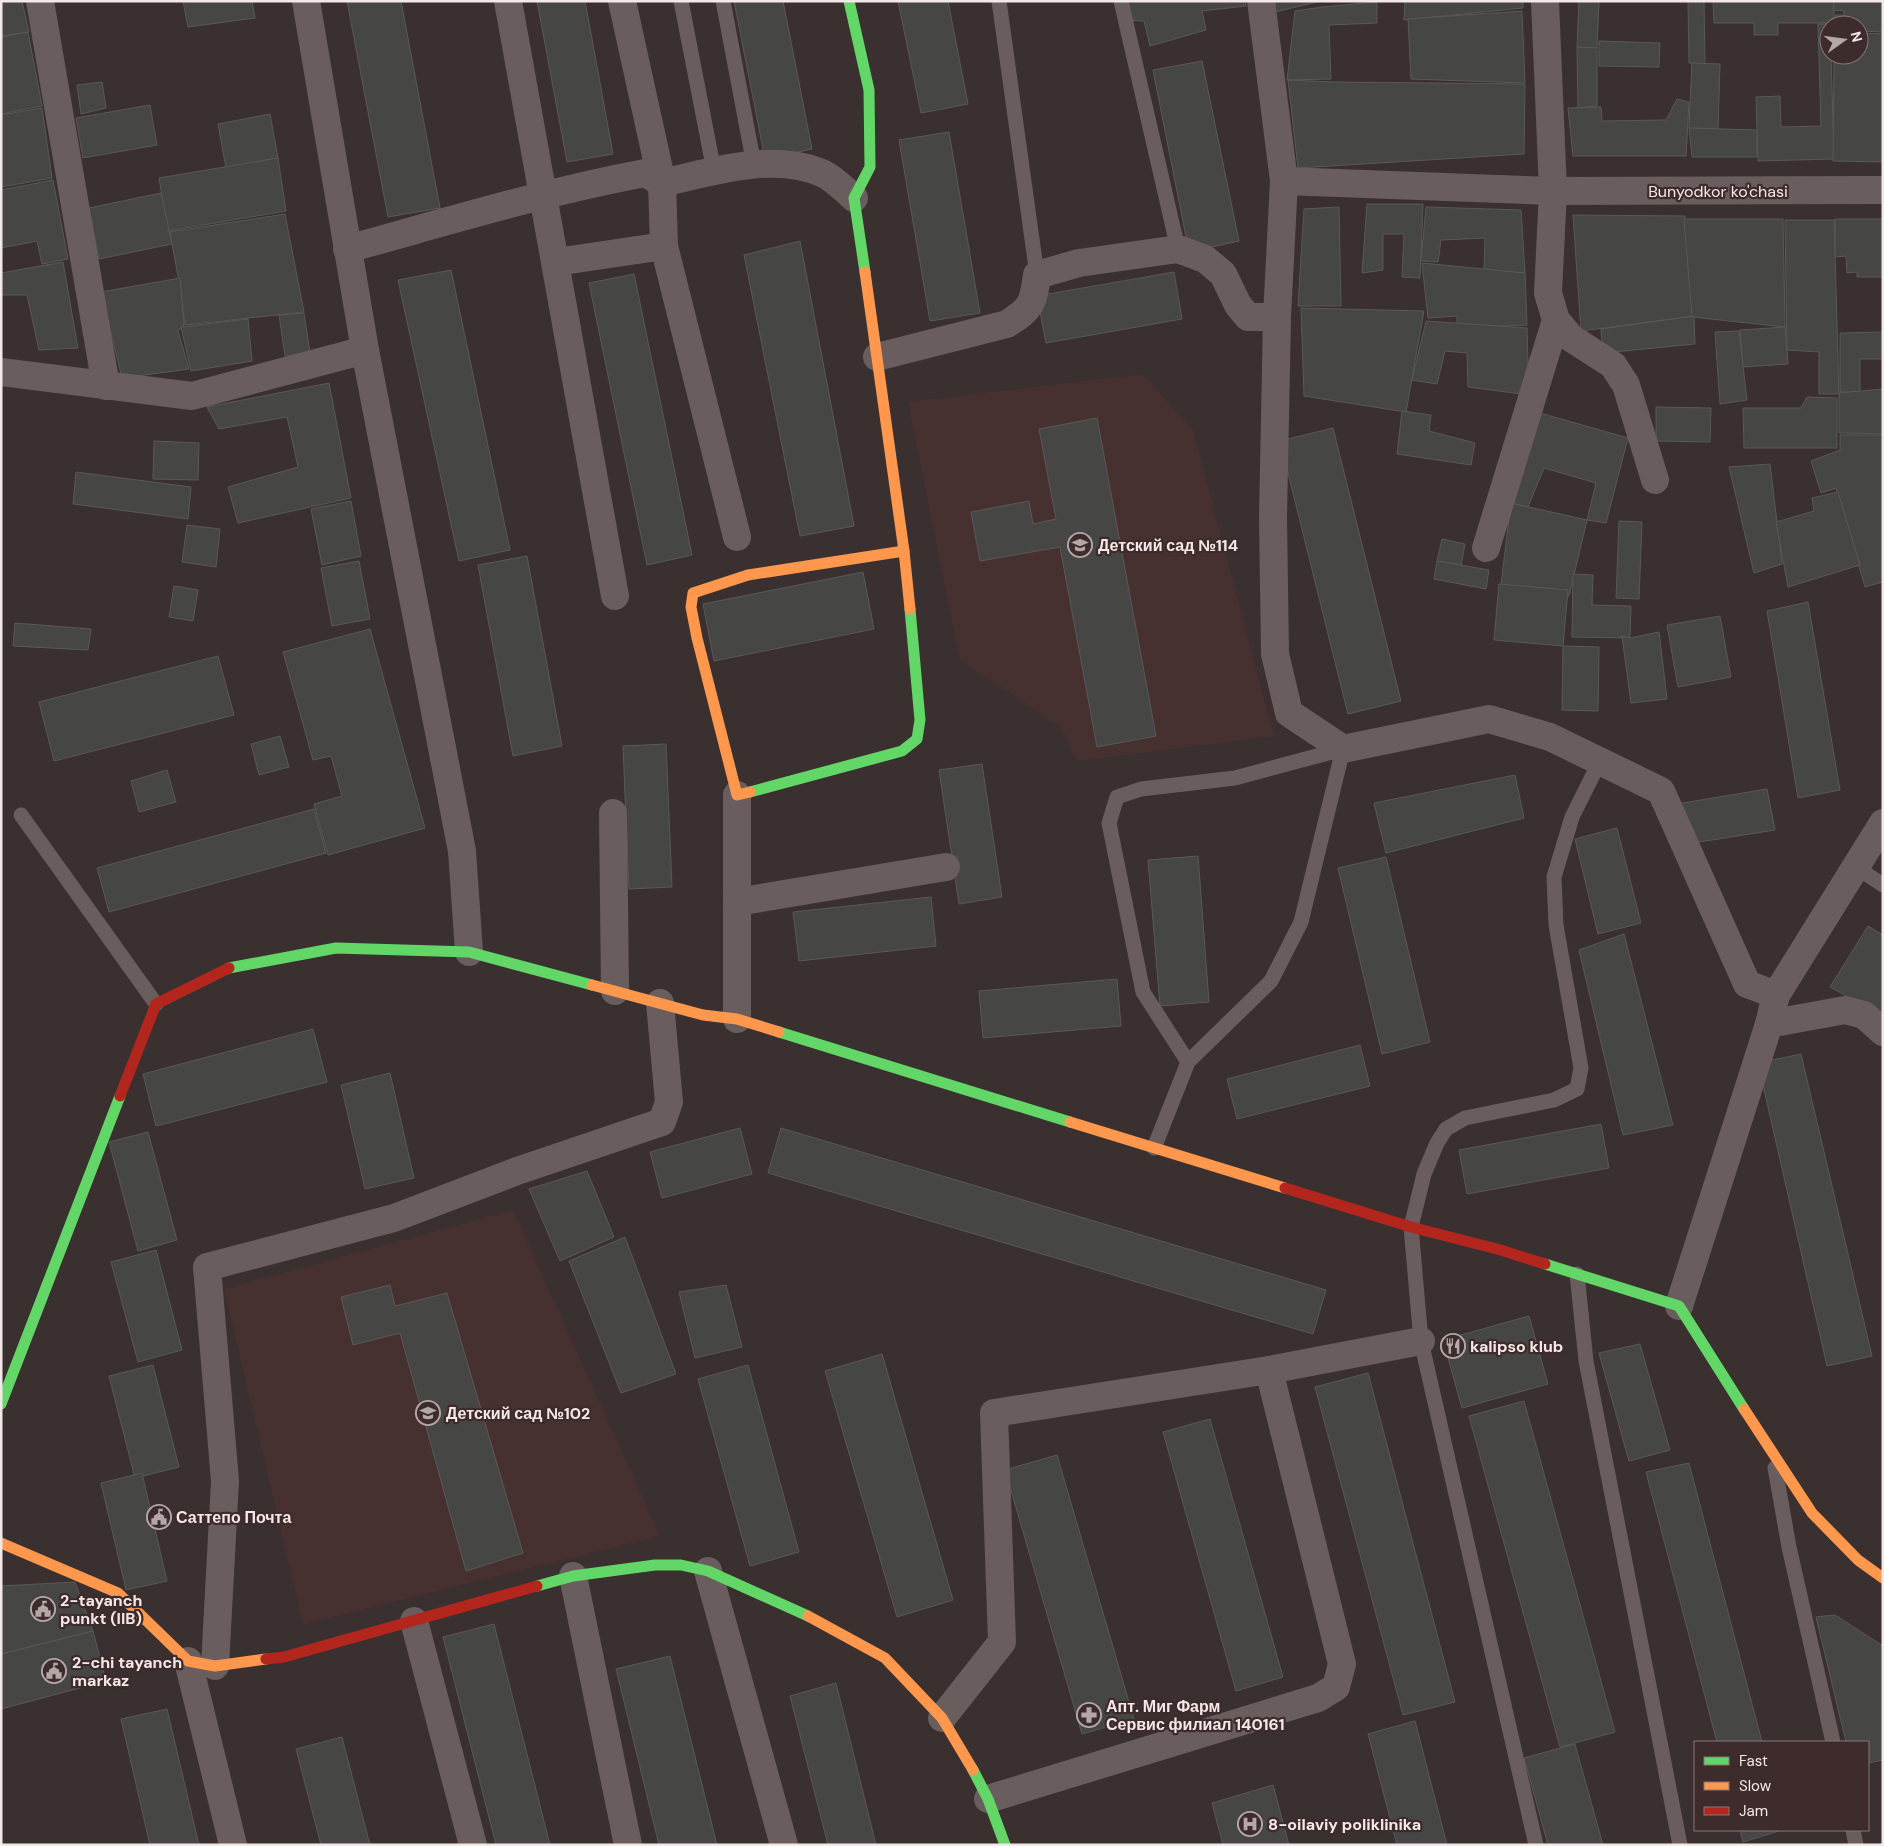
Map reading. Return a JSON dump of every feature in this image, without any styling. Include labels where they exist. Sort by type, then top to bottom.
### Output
[{"type":"street","points":[[40,1],[106,386]]},
{"type":"street","points":[[306,1],[365,350],[462,851],[470,952]]},
{"type":"street","points":[[508,1],[615,596]]},
{"type":"street","points":[[622,1],[662,183],[664,246],[737,538]]},
{"type":"street","points":[[737,795],[902,751],[917,739],[920,720],[904,551],[854,198],[870,167],[869,90],[849,1]]},
{"type":"street","points":[[1261,1],[1284,181],[1277,317],[1273,517],[1275,654],[1289,713],[1343,749],[1489,719],[1550,738],[1661,791],[1747,984],[1776,995]]},
{"type":"street","points":[[1545,1],[1553,191],[1548,293],[1556,320],[1571,338],[1613,365],[1626,385],[1655,480]]},
{"type":"street","points":[[347,249],[543,195],[596,182],[645,173],[662,183],[739,165],[792,165],[824,174],[854,198]]},
{"type":"street","name":"Bunyodkor ko'chasi","points":[[1284,181],[1553,191],[1883,190]]},
{"type":"street","points":[[556,262],[664,246]]},
{"type":"street","points":[[877,357],[1007,324],[1024,313],[1034,297],[1037,275],[1079,263],[1178,249],[1205,259],[1223,274],[1238,305],[1248,317],[1277,317]]},
{"type":"street","points":[[1486,548],[1556,320]]},
{"type":"street","points":[[1,372],[192,396],[365,350]]},
{"type":"street","points":[[737,1019],[737,795],[697,638],[691,607],[693,593],[748,575],[904,551]]},
{"type":"street","points":[[613,812],[614,991]]},
{"type":"street","points":[[1679,1306],[1769,1024],[1776,995],[1883,823]]},
{"type":"street","points":[[737,902],[946,867]]},
{"type":"street","points":[[1,1404],[156,1004],[228,968],[336,948],[470,952],[703,1015],[737,1019],[1411,1227],[1497,1249],[1679,1306],[1773,1456],[1812,1513],[1858,1560],[1883,1578]]},
{"type":"street","points":[[215,1666],[225,1481],[207,1266],[394,1218],[517,1171],[662,1122],[669,1102],[660,1003]]},
{"type":"street","points":[[1769,1024],[1844,1010],[1864,1014],[1883,1032]]},
{"type":"street","points":[[942,1718],[1002,1642],[994,1413],[1269,1370],[1421,1341]]},
{"type":"street","points":[[988,1798],[1318,1698],[1336,1687],[1342,1664],[1269,1370]]},
{"type":"street","points":[[1,1542],[118,1593],[188,1661],[233,1845]]},
{"type":"street","points":[[188,1661],[215,1666],[284,1657],[573,1576],[655,1565],[681,1565],[708,1571],[816,1620],[884,1658],[916,1688],[942,1718],[967,1758],[988,1798],[1005,1845]]},
{"type":"street","points":[[708,1571],[784,1845]]},
{"type":"street","points":[[573,1576],[628,1845]]},
{"type":"street","points":[[414,1621],[473,1845]]},
{"type":"lane","points":[[681,1],[714,171]]},
{"type":"lane","points":[[723,1],[754,165]]},
{"type":"lane","points":[[999,1],[1037,275]]},
{"type":"lane","points":[[1121,1],[1178,249]]},
{"type":"lane","points":[[1154,1148],[1188,1062],[1271,981],[1301,922],[1343,749],[1235,778],[1140,789],[1117,797],[1109,823],[1143,992],[1188,1062]]},
{"type":"lane","points":[[1536,1845],[1421,1341],[1411,1227],[1424,1174],[1437,1143],[1446,1129],[1464,1118],[1554,1100],[1577,1089],[1581,1068],[1556,925],[1554,877],[1572,817],[1600,761]]},
{"type":"lane","points":[[21,815],[156,1004]]},
{"type":"lane","points":[[1856,867],[1883,885]]},
{"type":"lane","points":[[1577,1274],[1586,1361],[1680,1845]]},
{"type":"lane","points":[[1773,1456],[1789,1548],[1833,1741]]},
{"type":"lane","points":[[1853,1831],[1856,1845]]},
{"type":"shaded area","name":"Детский сад №114","points":[[1143,374],[1193,430],[1274,736],[1077,761],[1061,727],[960,660],[908,402]]},
{"type":"shaded area","name":"Детский сад №102","points":[[513,1210],[660,1536],[303,1624],[224,1289]]},
{"type":"building","points":[[1,1],[22,1],[29,32],[1,36]]},
{"type":"building","points":[[183,1],[252,1],[255,18],[188,27]]},
{"type":"building","points":[[347,1],[401,1],[440,208],[388,217]]},
{"type":"building","points":[[537,1],[585,1],[613,154],[567,162]]},
{"type":"building","points":[[734,1],[783,1],[812,149],[765,159]]},
{"type":"building","points":[[898,1],[948,1],[968,104],[921,113]]},
{"type":"building","points":[[1123,1],[1245,1],[1246,6],[1202,11],[1206,30],[1150,46],[1144,21],[1127,20]]},
{"type":"building","points":[[1273,1],[1321,1],[1275,12]]},
{"type":"building","points":[[1405,1],[1523,1],[1523,8],[1404,20]]},
{"type":"building","points":[[1579,1],[1599,1],[1597,48],[1577,47]]},
{"type":"building","points":[[1688,1],[1704,1],[1705,64],[1689,63]]},
{"type":"building","points":[[1713,1],[1834,1],[1834,15],[1819,15],[1819,23],[1778,23],[1778,35],[1754,35],[1754,23],[1714,23]]},
{"type":"building","points":[[1834,1],[1883,1],[1883,32],[1869,31],[1869,15],[1844,15],[1844,11],[1833,10]]},
{"type":"building","points":[[1377,2],[1377,23],[1329,25],[1331,79],[1287,80],[1295,11]]},
{"type":"building","points":[[1522,11],[1525,83],[1411,79],[1408,19]]},
{"type":"building","points":[[1818,24],[1819,24],[1819,58]]},
{"type":"building","points":[[28,32],[42,106],[1,114],[1,37]]},
{"type":"building","points":[[1869,33],[1883,34],[1883,162],[1833,161],[1834,65],[1869,65]]},
{"type":"building","points":[[1599,41],[1660,43],[1659,67],[1599,66]]},
{"type":"building","points":[[1577,47],[1597,48],[1597,106],[1578,108]]},
{"type":"building","points":[[1202,61],[1239,241],[1189,252],[1153,70]]},
{"type":"building","points":[[1692,63],[1720,64],[1718,129],[1689,128]]},
{"type":"building","points":[[1819,65],[1831,65],[1834,159],[1758,161],[1756,97],[1780,96],[1781,127],[1821,126]]},
{"type":"building","points":[[1288,80],[1525,84],[1524,154],[1298,168]]},
{"type":"building","points":[[102,82],[106,108],[81,114],[77,85]]},
{"type":"building","points":[[1677,99],[1689,102],[1686,156],[1573,156],[1568,108],[1601,107],[1602,121],[1666,120]]},
{"type":"building","points":[[150,105],[157,145],[83,158],[76,118]]},
{"type":"building","points":[[42,108],[52,178],[1,187],[1,115]]},
{"type":"building","points":[[270,114],[278,158],[226,168],[218,124]]},
{"type":"building","points":[[1689,128],[1757,130],[1757,157],[1692,157]]},
{"type":"building","points":[[949,132],[980,313],[930,321],[899,140]]},
{"type":"building","points":[[278,158],[286,211],[168,231],[159,178]]},
{"type":"building","points":[[53,180],[68,259],[42,264],[37,241],[1,248],[1,190]]},
{"type":"building","points":[[161,193],[172,244],[99,259],[89,208]]},
{"type":"building","points":[[1367,204],[1423,204],[1420,278],[1402,277],[1404,234],[1383,234],[1383,270],[1362,273]]},
{"type":"building","points":[[1339,207],[1341,306],[1298,306],[1304,209]]},
{"type":"building","points":[[1426,207],[1521,210],[1525,273],[1484,271],[1485,238],[1441,240],[1438,262],[1421,261]]},
{"type":"building","points":[[285,214],[304,312],[185,325],[170,232]]},
{"type":"building","points":[[1573,215],[1685,216],[1694,316],[1581,331]]},
{"type":"building","points":[[1684,219],[1783,219],[1785,327],[1692,317]]},
{"type":"building","points":[[1835,219],[1883,219],[1883,277],[1857,277],[1857,272],[1847,273],[1846,256],[1835,257]]},
{"type":"building","points":[[1785,220],[1834,220],[1839,394],[1819,394],[1819,352],[1787,350]]},
{"type":"building","points":[[800,241],[854,526],[800,536],[744,255]]},
{"type":"building","points":[[63,262],[78,348],[39,350],[27,295],[1,295],[1,273]]},
{"type":"building","points":[[1422,263],[1525,273],[1527,325],[1452,329],[1457,326],[1457,316],[1428,318]]},
{"type":"building","points":[[451,270],[510,550],[459,561],[398,280]]},
{"type":"building","points":[[1174,272],[1182,319],[1046,343],[1037,296]]},
{"type":"building","points":[[634,274],[692,555],[647,565],[589,283]]},
{"type":"building","points":[[180,278],[184,325],[178,331],[189,369],[122,378],[101,292]]},
{"type":"building","points":[[1301,308],[1424,311],[1406,412],[1304,396]]},
{"type":"building","points":[[304,313],[310,353],[285,356],[279,315]]},
{"type":"building","points":[[1694,316],[1695,344],[1603,353],[1601,329]]},
{"type":"building","points":[[248,319],[252,361],[191,371],[181,327]]},
{"type":"building","points":[[1426,321],[1527,328],[1529,395],[1468,387],[1467,353],[1445,351],[1437,384],[1412,380]]},
{"type":"building","points":[[1785,327],[1788,364],[1743,367],[1740,330]]},
{"type":"building","points":[[1739,331],[1747,400],[1720,404],[1715,332]]},
{"type":"building","points":[[1883,332],[1883,359],[1860,359],[1860,392],[1840,392],[1840,333]]},
{"type":"building","points":[[329,383],[351,498],[238,523],[228,487],[298,467],[287,417],[219,429],[207,407]]},
{"type":"building","points":[[1883,389],[1883,434],[1839,433],[1839,393]]},
{"type":"building","points":[[1807,397],[1837,398],[1837,448],[1744,448],[1743,408],[1801,408]]},
{"type":"building","points":[[1656,407],[1711,408],[1710,442],[1656,441]]},
{"type":"building","points":[[1402,411],[1431,415],[1429,431],[1475,443],[1471,465],[1397,454]]},
{"type":"building","points":[[1533,411],[1628,438],[1606,523],[1587,520],[1596,483],[1544,468],[1528,507],[1511,503]]},
{"type":"building","points":[[1097,418],[1156,736],[1097,747],[1060,547],[980,561],[971,512],[1029,501],[1033,524],[1056,519],[1039,429]]},
{"type":"building","points":[[1333,428],[1401,701],[1348,714],[1280,441]]},
{"type":"building","points":[[1840,435],[1883,435],[1883,582],[1865,587],[1836,488],[1821,493],[1811,461],[1840,450]]},
{"type":"building","points":[[154,441],[199,443],[198,480],[153,479]]},
{"type":"building","points":[[1770,464],[1782,564],[1754,573],[1729,467]]},
{"type":"building","points":[[76,472],[191,487],[188,519],[73,504]]},
{"type":"building","points":[[1838,492],[1860,565],[1788,587],[1776,522],[1814,511],[1812,498]]},
{"type":"building","points":[[351,501],[361,556],[322,565],[311,509]]},
{"type":"building","points":[[1511,503],[1587,520],[1569,596],[1501,584]]},
{"type":"building","points":[[1619,521],[1642,522],[1639,599],[1616,598]]},
{"type":"building","points":[[187,525],[220,529],[216,567],[182,562]]},
{"type":"building","points":[[1442,539],[1465,544],[1461,565],[1437,561]]},
{"type":"building","points":[[527,556],[562,746],[513,756],[478,565]]},
{"type":"building","points":[[359,561],[370,619],[332,626],[321,568]]},
{"type":"building","points":[[1437,561],[1489,570],[1486,589],[1434,579]]},
{"type":"building","points":[[863,572],[874,629],[714,661],[703,604]]},
{"type":"building","points":[[1573,574],[1593,575],[1592,605],[1631,606],[1630,638],[1572,637]]},
{"type":"building","points":[[1499,584],[1568,590],[1563,646],[1494,640]]},
{"type":"building","points":[[174,586],[198,590],[193,621],[169,617]]},
{"type":"building","points":[[1808,602],[1840,790],[1798,798],[1767,611]]},
{"type":"building","points":[[1720,616],[1731,677],[1678,687],[1667,625]]},
{"type":"building","points":[[15,623],[91,629],[88,650],[13,646]]},
{"type":"building","points":[[370,629],[425,828],[328,855],[314,804],[342,796],[331,756],[313,760],[283,652]]},
{"type":"building","points":[[1659,632],[1667,699],[1631,703],[1622,636],[1630,638]]},
{"type":"building","points":[[1563,646],[1599,647],[1598,711],[1562,710]]},
{"type":"building","points":[[218,656],[234,715],[54,761],[39,702]]},
{"type":"building","points":[[280,736],[289,767],[259,775],[251,744]]},
{"type":"building","points":[[666,744],[672,887],[629,889],[623,746]]},
{"type":"building","points":[[982,764],[1002,897],[959,904],[939,770]]},
{"type":"building","points":[[167,770],[176,802],[139,812],[131,781]]},
{"type":"building","points":[[1515,775],[1524,818],[1386,853],[1374,803]]},
{"type":"building","points":[[1767,789],[1775,830],[1687,844],[1677,804]]},
{"type":"building","points":[[314,809],[326,853],[109,912],[97,868]]},
{"type":"building","points":[[1617,828],[1641,923],[1598,934],[1575,839]]},
{"type":"building","points":[[1198,856],[1209,1002],[1160,1006],[1148,860]]},
{"type":"building","points":[[1386,857],[1430,1042],[1382,1054],[1338,868]]},
{"type":"building","points":[[931,897],[936,946],[799,961],[793,912]]},
{"type":"building","points":[[1868,926],[1883,935],[1883,1012],[1881,1015],[1830,987]]},
{"type":"building","points":[[1624,934],[1673,1125],[1623,1135],[1579,950]]},
{"type":"building","points":[[1117,979],[1121,1026],[983,1038],[979,991]]},
{"type":"building","points":[[313,1029],[327,1082],[156,1126],[143,1074]]},
{"type":"building","points":[[1360,1045],[1370,1086],[1237,1119],[1227,1079]]},
{"type":"building","points":[[1801,1054],[1872,1356],[1827,1366],[1758,1063]]},
{"type":"building","points":[[390,1073],[414,1178],[365,1189],[341,1085]]},
{"type":"building","points":[[1601,1124],[1609,1168],[1467,1194],[1459,1150]]},
{"type":"building","points":[[740,1128],[752,1174],[662,1198],[650,1152]]},
{"type":"building","points":[[781,1128],[1326,1290],[1313,1334],[768,1173]]},
{"type":"building","points":[[148,1132],[177,1240],[138,1251],[109,1142]]},
{"type":"building","points":[[587,1171],[614,1237],[560,1261],[529,1189]]},
{"type":"building","points":[[625,1237],[676,1374],[621,1393],[569,1261]]},
{"type":"building","points":[[156,1250],[182,1350],[138,1362],[111,1262]]},
{"type":"building","points":[[390,1285],[395,1306],[447,1293],[523,1553],[466,1571],[400,1333],[353,1345],[341,1297]]},
{"type":"building","points":[[726,1285],[742,1347],[695,1358],[679,1292]]},
{"type":"building","points":[[1529,1316],[1548,1384],[1462,1408],[1443,1340]]},
{"type":"building","points":[[1640,1344],[1670,1450],[1629,1461],[1599,1353]]},
{"type":"building","points":[[882,1354],[953,1600],[897,1617],[825,1371]]},
{"type":"building","points":[[153,1365],[179,1467],[135,1478],[109,1376]]},
{"type":"building","points":[[748,1365],[799,1552],[750,1566],[698,1379]]},
{"type":"building","points":[[1368,1373],[1455,1702],[1403,1715],[1315,1387]]},
{"type":"building","points":[[1524,1401],[1615,1732],[1560,1747],[1469,1416]]},
{"type":"building","points":[[1210,1419],[1283,1677],[1236,1691],[1163,1432]]},
{"type":"building","points":[[1057,1455],[1134,1719],[1082,1734],[1005,1470]]},
{"type":"building","points":[[1689,1463],[1762,1741],[1717,1741],[1646,1472]]},
{"type":"building","points":[[142,1473],[167,1581],[126,1590],[101,1483]]},
{"type":"building","name":"2-tayanch punkt (IIB)","points":[[75,1582],[93,1631],[1,1654],[1,1586]]},
{"type":"building","points":[[1835,1615],[1883,1646],[1883,1760],[1869,1763],[1869,1741],[1846,1741],[1816,1617]]},
{"type":"building","points":[[494,1624],[550,1845],[496,1845],[443,1637]]},
{"type":"building","points":[[93,1631],[106,1681],[1,1709],[1,1654]]},
{"type":"building","points":[[670,1656],[717,1845],[659,1845],[616,1669]]},
{"type":"building","points":[[836,1683],[876,1845],[828,1845],[790,1696]]},
{"type":"building","points":[[167,1709],[199,1845],[150,1845],[121,1719]]},
{"type":"building","points":[[1415,1721],[1447,1845],[1397,1845],[1368,1734]]},
{"type":"building","points":[[342,1737],[370,1845],[321,1845],[296,1749]]},
{"type":"building","points":[[1575,1744],[1603,1845],[1548,1845],[1524,1758]]},
{"type":"building","name":"8-oilaviy poliklinika","points":[[1273,1785],[1289,1845],[1223,1845],[1212,1803]]},
{"type":"building","points":[[1740,1831],[1779,1831],[1743,1842]]},
{"type":"traffic: fast","points":[[849,1],[869,90],[870,167],[854,198],[865,272]]},
{"type":"traffic: fast","points":[[750,792],[902,751],[917,739],[920,720],[910,609]]},
{"type":"traffic: fast","points":[[229,968],[336,948],[469,952],[592,985]]},
{"type":"traffic: fast","points":[[779,1032],[1070,1122]]},
{"type":"traffic: fast","points":[[1,1404],[120,1096]]},
{"type":"traffic: fast","points":[[1545,1264],[1679,1306],[1744,1409]]},
{"type":"traffic: fast","points":[[537,1586],[573,1576],[655,1565],[681,1565],[708,1571],[808,1616]]},
{"type":"traffic: fast","points":[[973,1770],[988,1799],[1005,1845]]},
{"type":"traffic: slow","points":[[865,272],[904,551],[910,609]]},
{"type":"traffic: slow","points":[[750,792],[737,795],[697,638],[691,607],[693,593],[748,575],[904,551]]},
{"type":"traffic: slow","points":[[592,985],[703,1015],[737,1019],[779,1032]]},
{"type":"traffic: slow","points":[[1070,1122],[1285,1188]]},
{"type":"traffic: slow","points":[[1744,1409],[1812,1513],[1858,1560],[1883,1578]]},
{"type":"traffic: slow","points":[[1,1543],[118,1593],[188,1661],[215,1666],[266,1659]]},
{"type":"traffic: slow","points":[[808,1616],[885,1658],[942,1718],[973,1770]]},
{"type":"traffic: jam","points":[[120,1096],[156,1004],[229,968]]},
{"type":"traffic: jam","points":[[1285,1188],[1411,1227],[1497,1249],[1545,1264]]},
{"type":"traffic: jam","points":[[266,1659],[284,1657],[537,1586]]},
{"type":"place","name":"Детский сад №114","points":[[1080,545]]},
{"type":"place","name":"kalipso klub","points":[[1453,1346]]},
{"type":"place","name":"Детский сад №102","points":[[428,1413]]},
{"type":"place","name":"Саттепо Почта","points":[[159,1517]]},
{"type":"place","name":"2-tayanch punkt (IIB)","points":[[43,1609]]},
{"type":"place","name":"2-chi tayanch markaz","points":[[54,1671]]},
{"type":"place","name":"Апт. Миг Фарм Сервис филиал 140161","points":[[1089,1715]]},
{"type":"place","name":"8-oilaviy poliklinika","points":[[1250,1824]]}]
